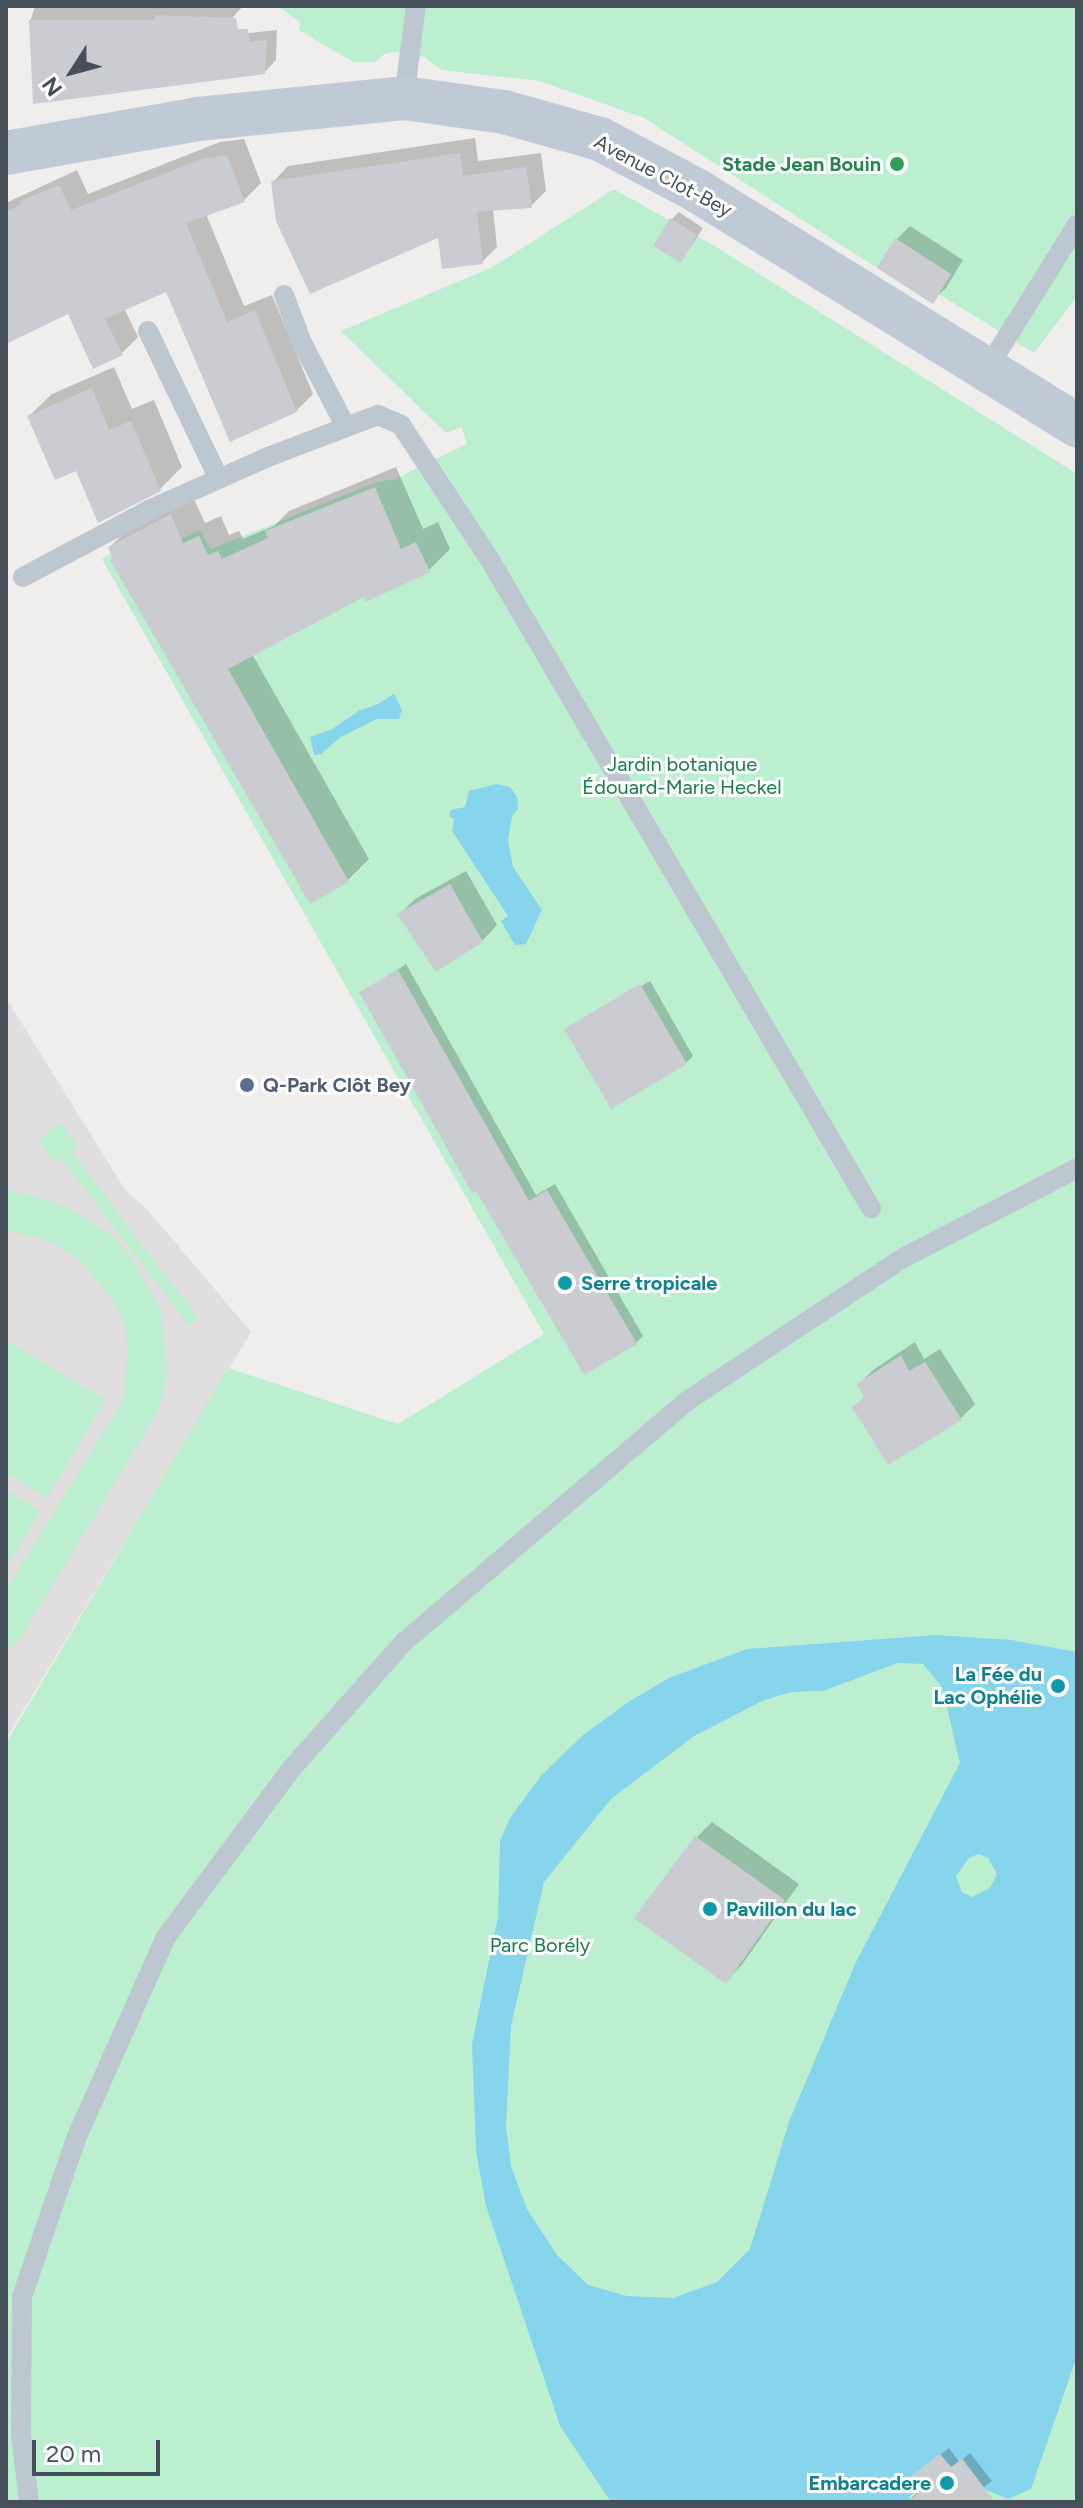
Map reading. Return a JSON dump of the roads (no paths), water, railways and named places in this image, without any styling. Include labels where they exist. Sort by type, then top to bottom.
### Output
[{"type":"street","name":"Avenue Clot-Bey","points":[[6,153],[198,119],[404,98],[504,112],[600,139],[696,190],[1077,425]]},
{"type":"lane","points":[[404,98],[416,6]]},
{"type":"lane","points":[[987,369],[1077,225]]},
{"type":"lane","points":[[284,295],[302,343],[346,427]]},
{"type":"lane","points":[[148,331],[219,479]]},
{"type":"lane","points":[[23,577],[96,537],[219,479],[346,427],[378,415],[401,425],[420,449],[490,560],[871,1208]]},
{"type":"lane","points":[[29,2502],[21,2435],[22,2297],[75,2141],[166,1937],[292,1768],[404,1642],[687,1401],[903,1258],[1077,1168]]},
{"type":"water","points":[[394,694],[402,710],[399,719],[377,719],[341,737],[321,754],[314,755],[310,737],[332,729],[360,710]]},
{"type":"water","points":[[496,784],[510,787],[517,797],[518,809],[512,816],[508,841],[513,867],[542,910],[526,944],[515,945],[501,921],[508,916],[452,831],[454,819],[449,816],[451,810],[465,807],[469,791]]},
{"type":"water","points":[[936,1635],[1011,1640],[1077,1652],[1077,2356],[1031,2489],[1008,2499],[986,2490],[963,2459],[951,2467],[940,2454],[910,2477],[917,2489],[909,2497],[912,2502],[611,2502],[560,2426],[486,2206],[476,2151],[472,2044],[498,1917],[500,1841],[510,1818],[541,1776],[583,1735],[630,1701],[669,1678],[747,1649]],"holes":[[[898,1663],[923,1664],[942,1687],[960,1763],[855,1964],[789,2122],[750,2249],[717,2282],[673,2298],[627,2296],[588,2285],[557,2255],[527,2209],[511,2166],[506,2126],[511,2026],[544,1882],[611,1799],[694,1736],[762,1701],[791,1692],[823,1691]],[[978,1854],[988,1858],[997,1874],[990,1888],[972,1897],[962,1892],[956,1876],[969,1858]]]},
{"type":"place","name":"Stade Jean Bouin","points":[[897,164]]},
{"type":"place","name":"Q-Park Clôt Bey","points":[[247,1085]]},
{"type":"place","name":"Serre tropicale","points":[[565,1283]]},
{"type":"place","name":"La Fée du Lac Ophélie","points":[[1058,1686]]},
{"type":"place","name":"Pavillon du lac","points":[[710,1909]]},
{"type":"place","name":"Embarcadere","points":[[947,2483]]},
{"type":"park label","name":"Jardin botanique Édouard-Marie Heckel","points":[[682,776]]},
{"type":"park label","name":"Parc Borély","points":[[540,1945]]}]
